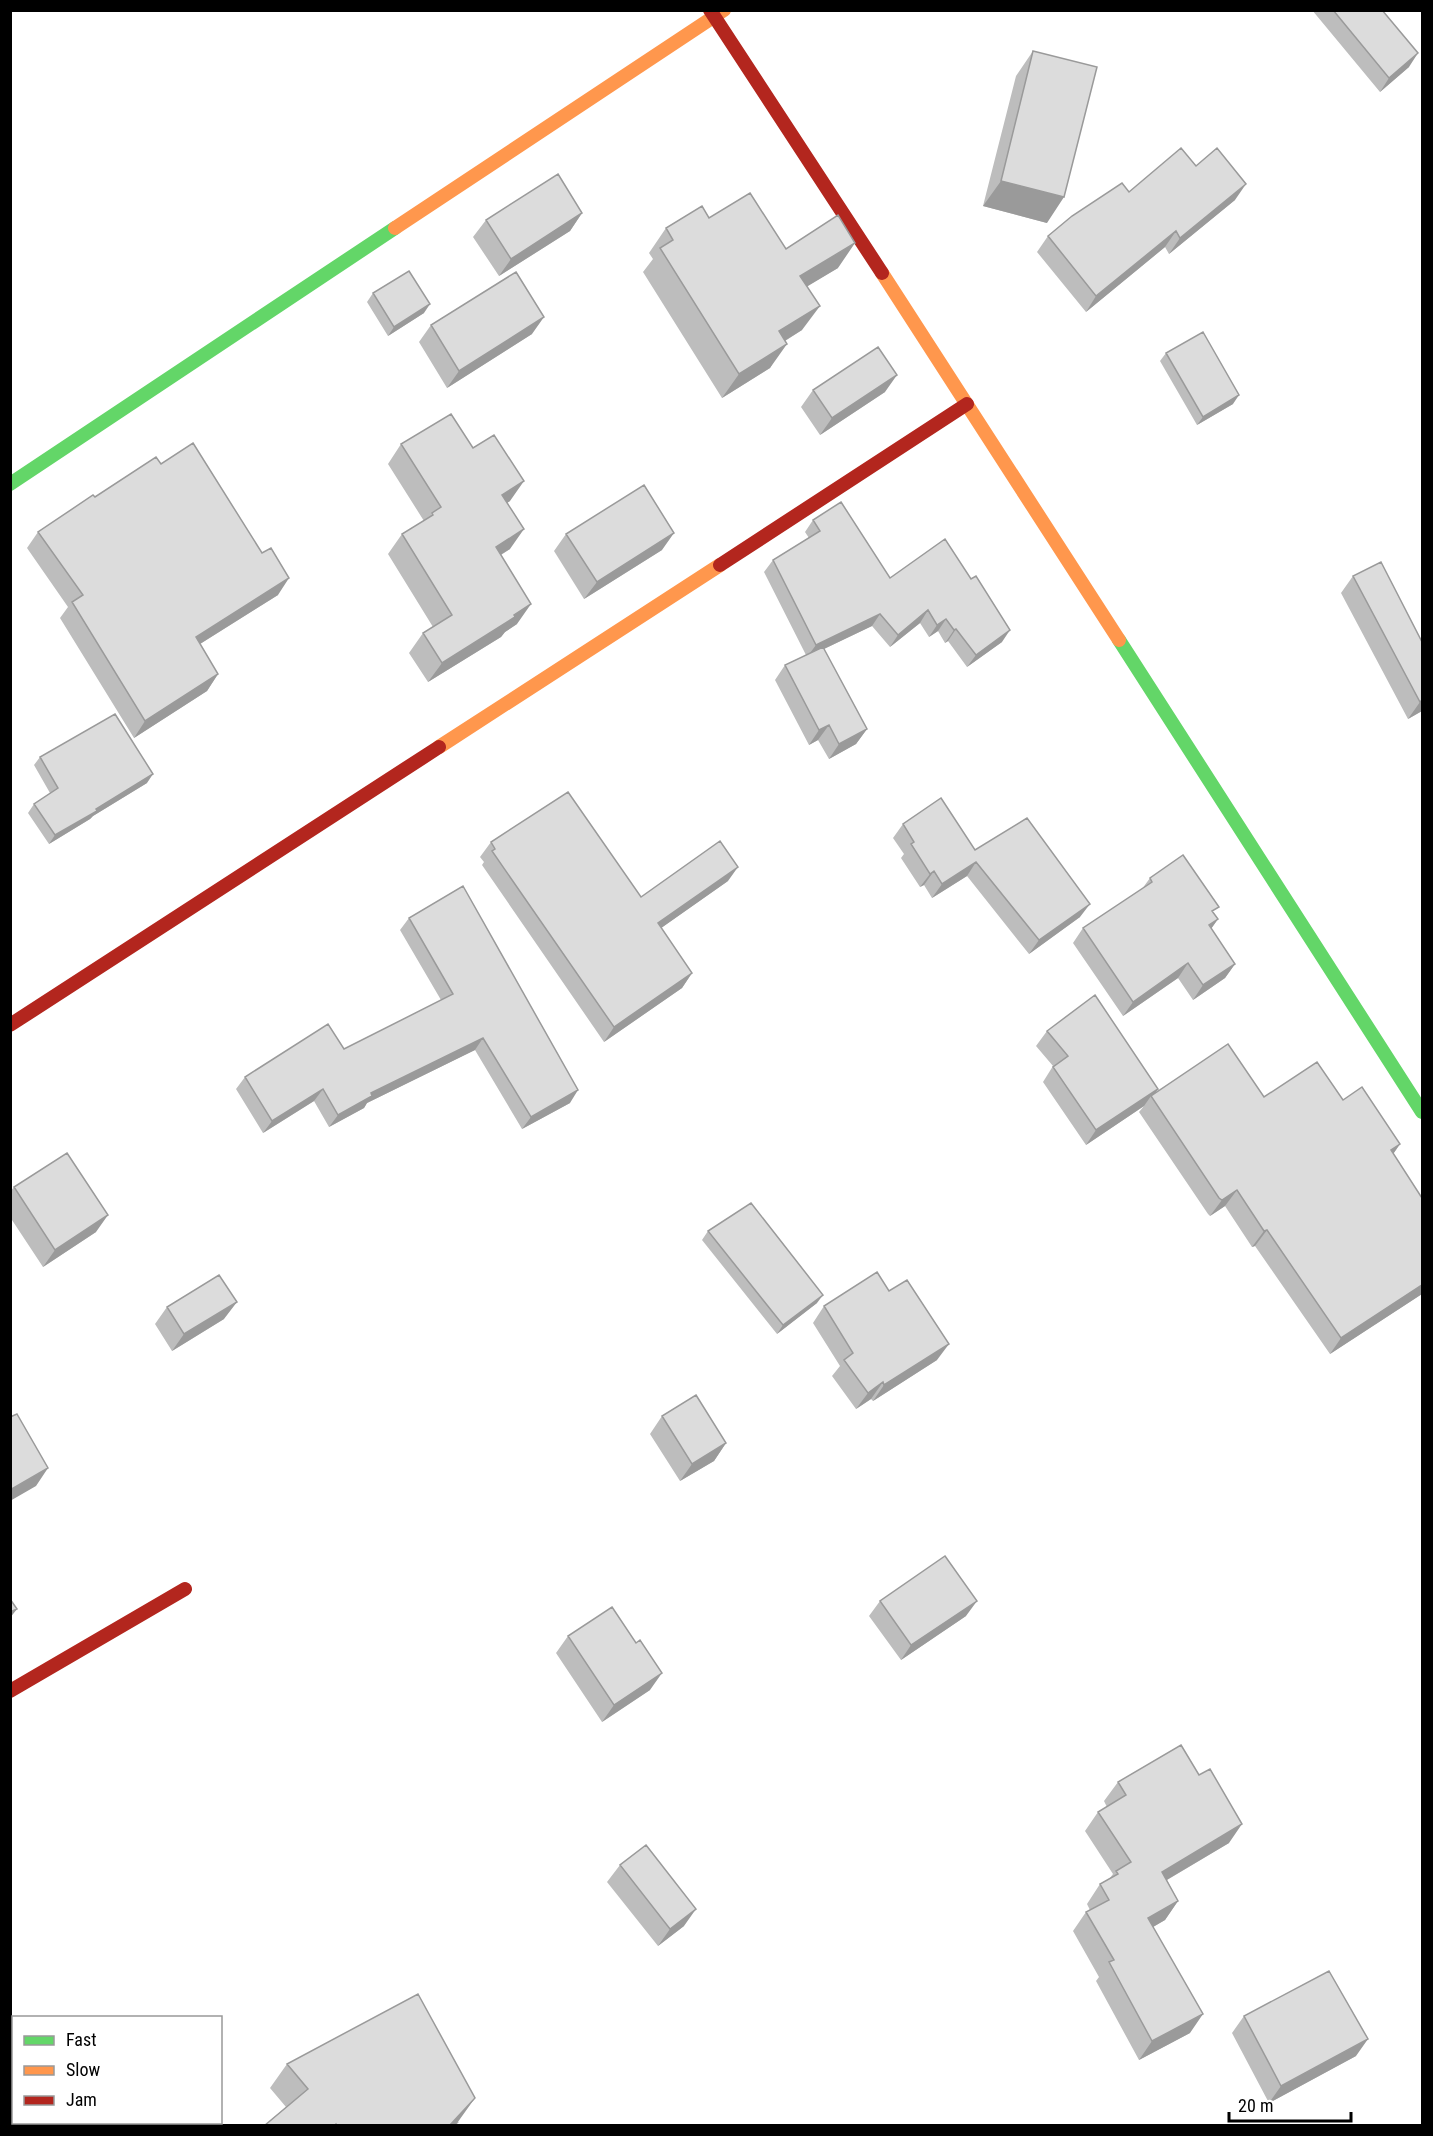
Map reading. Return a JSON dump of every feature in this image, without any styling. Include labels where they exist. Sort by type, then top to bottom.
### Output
[{"type":"street","points":[[10,484],[716,13],[1422,1112]]},
{"type":"street","points":[[10,1025],[967,404]]},
{"type":"street","points":[[10,1691],[185,1589]]},
{"type":"building","points":[[1333,10],[1382,10],[1418,53],[1389,78]]},
{"type":"building","points":[[1033,51],[1097,67],[1064,197],[1001,181]]},
{"type":"building","points":[[1181,148],[1196,166],[1217,148],[1246,184],[1180,238],[1176,231],[1096,296],[1048,236],[1072,216],[1122,183],[1129,192]]},
{"type":"building","points":[[558,174],[582,213],[511,259],[486,220]]},
{"type":"building","points":[[750,193],[786,249],[838,215],[855,243],[800,276],[820,306],[779,331],[787,344],[739,374],[660,248],[673,240],[666,228],[702,206],[709,218]]},
{"type":"building","points":[[409,271],[430,304],[394,327],[373,293]]},
{"type":"building","points":[[516,272],[544,317],[459,371],[431,325]]},
{"type":"building","points":[[1203,332],[1239,395],[1203,417],[1166,353]]},
{"type":"building","points":[[878,347],[897,375],[832,418],[813,390]]},
{"type":"building","points":[[451,414],[473,448],[494,435],[524,481],[502,495],[524,529],[496,547],[531,604],[514,615],[515,617],[442,663],[423,633],[452,615],[402,534],[433,515],[432,513],[441,507],[401,444]]},
{"type":"building","points":[[193,443],[262,553],[271,548],[289,578],[196,637],[218,674],[145,721],[72,602],[83,595],[38,532],[156,457],[161,464]]},
{"type":"building","points":[[644,485],[674,533],[597,582],[566,534]]},
{"type":"building","points":[[841,502],[890,578],[945,539],[971,579],[976,576],[1010,630],[976,655],[946,619],[937,625],[928,610],[898,635],[880,614],[816,645],[773,560],[820,531],[813,520]]},
{"type":"building","points":[[1381,562],[1422,642],[1422,700],[1420,702],[1353,576]]},
{"type":"building","points":[[823,647],[867,729],[839,744],[829,725],[819,730],[785,665]]},
{"type":"building","points":[[115,714],[153,774],[96,809],[97,811],[55,835],[34,804],[58,788],[40,757]]},
{"type":"building","points":[[568,792],[641,897],[720,841],[738,867],[658,923],[692,973],[614,1027],[492,851],[495,849],[491,842]]},
{"type":"building","points":[[941,798],[975,850],[1027,818],[1090,904],[1039,940],[976,862],[942,884],[934,871],[930,874],[911,844],[914,842],[903,824]]},
{"type":"building","points":[[1183,855],[1219,907],[1212,911],[1218,919],[1209,925],[1235,964],[1203,985],[1188,963],[1133,1002],[1083,928],[1152,882],[1150,878]]},
{"type":"building","points":[[463,886],[578,1090],[531,1117],[483,1038],[371,1093],[372,1096],[338,1115],[323,1089],[272,1121],[245,1077],[328,1024],[344,1049],[453,994],[409,918]]},
{"type":"building","points":[[1095,995],[1158,1089],[1096,1130],[1053,1067],[1068,1056],[1047,1031]]},
{"type":"building","points":[[1228,1044],[1264,1097],[1317,1062],[1343,1100],[1362,1087],[1400,1144],[1391,1150],[1422,1198],[1422,1285],[1341,1338],[1237,1190],[1222,1200],[1219,1198],[1151,1096]]},
{"type":"building","points":[[67,1153],[108,1215],[55,1250],[14,1187]]},
{"type":"building","points":[[751,1203],[823,1295],[783,1325],[708,1231]]},
{"type":"building","points":[[877,1272],[889,1291],[907,1280],[949,1344],[868,1393],[844,1360],[853,1353],[824,1306]]},
{"type":"building","points":[[219,1275],[237,1302],[184,1334],[167,1307]]},
{"type":"building","points":[[696,1395],[726,1443],[692,1464],[662,1416]]},
{"type":"building","points":[[17,1414],[48,1468],[10,1490],[10,1417]]},
{"type":"building","points":[[945,1556],[977,1601],[911,1645],[880,1601]]},
{"type":"building","points":[[10,1599],[17,1609],[10,1612]]},
{"type":"building","points":[[612,1607],[636,1643],[640,1640],[662,1673],[614,1705],[568,1636]]},
{"type":"building","points":[[1181,1745],[1199,1775],[1210,1769],[1242,1824],[1162,1872],[1178,1901],[1148,1918],[1203,2014],[1152,2041],[1109,1962],[1114,1960],[1086,1912],[1109,1900],[1100,1884],[1118,1874],[1116,1871],[1131,1862],[1098,1812],[1126,1795],[1118,1782]]},
{"type":"building","points":[[646,1845],[696,1909],[670,1929],[620,1865]]},
{"type":"building","points":[[1329,1971],[1368,2039],[1281,2086],[1244,2016]]},
{"type":"building","points":[[418,1994],[475,2098],[449,2126],[337,2126],[336,2124],[334,2126],[264,2126],[308,2089],[287,2064]]},
{"type":"traffic: fast","points":[[10,484],[395,228]]},
{"type":"traffic: fast","points":[[1119,640],[1422,1112]]},
{"type":"traffic: slow","points":[[395,228],[724,10]]},
{"type":"traffic: slow","points":[[882,273],[1119,640]]},
{"type":"traffic: slow","points":[[439,747],[720,565]]},
{"type":"traffic: jam","points":[[710,10],[882,273]]},
{"type":"traffic: jam","points":[[720,565],[967,404]]},
{"type":"traffic: jam","points":[[10,1025],[439,747]]},
{"type":"traffic: jam","points":[[10,1691],[185,1589]]}]
